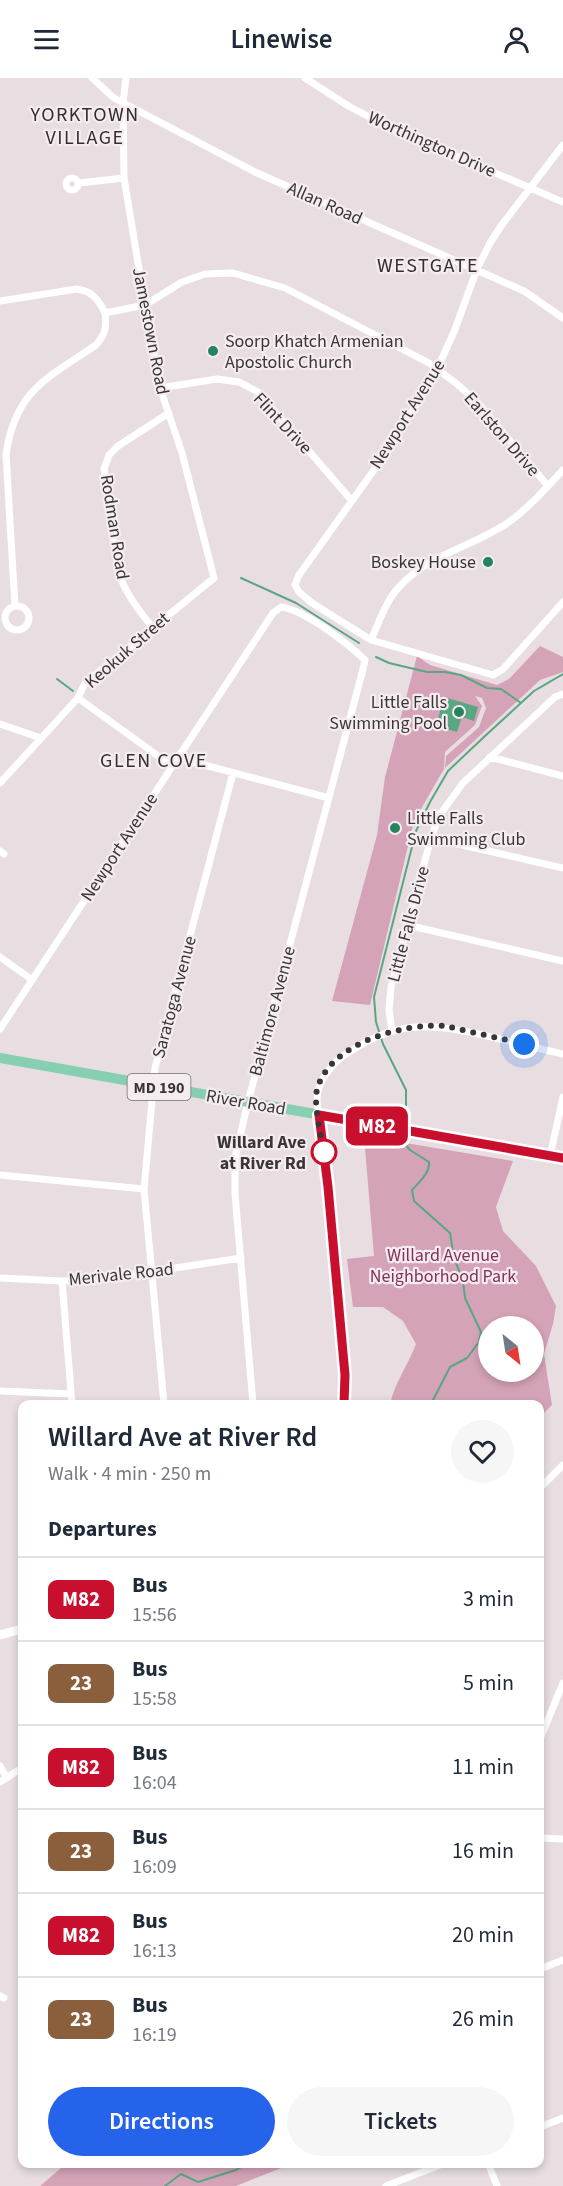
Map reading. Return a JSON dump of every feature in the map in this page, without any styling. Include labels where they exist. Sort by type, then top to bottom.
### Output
[{"type":"main road","name":"River Road","points":[[0,1059],[563,1158]]},
{"type":"street","name":"Allan Road","points":[[92,78],[104,90],[123,103],[255,172],[524,291],[563,318]]},
{"type":"street","name":"Jamestown Road","points":[[126,78],[123,103],[124,178],[145,305],[160,388],[182,453],[214,578]]},
{"type":"street","name":"Worthington Drive","points":[[305,78],[351,107],[396,130],[563,202]]},
{"type":"street","name":"Newport Avenue","points":[[371,640],[312,603],[299,592],[295,585],[299,575],[384,456],[437,369],[454,332],[477,269],[501,226],[563,145]]},
{"type":"street","points":[[79,183],[124,178]]},
{"type":"street","name":"Earlston Drive","points":[[105,314],[145,305],[182,282],[199,276],[220,273],[247,276],[303,296],[437,369],[478,403],[548,486]]},
{"type":"street","points":[[0,300],[77,289],[85,290],[97,298],[105,314],[105,331],[101,339],[96,345],[40,383],[16,414],[9,434],[6,454],[15,606]]},
{"type":"street","name":"Flint Drive","points":[[160,388],[217,379],[239,382],[258,392],[352,501]]},
{"type":"street","name":"Rodman Road","points":[[152,627],[131,601],[118,571],[104,469],[109,455],[118,446],[169,413]]},
{"type":"street","points":[[563,470],[527,508],[506,524],[436,558],[413,574],[389,600],[371,640],[493,675],[503,669],[563,602]]},
{"type":"street","points":[[0,512],[9,515]]},
{"type":"street","name":"Keokuk Street","points":[[0,783],[78,698],[84,685],[90,679],[214,578]]},
{"type":"street","points":[[15,606],[23,608],[28,615],[28,623],[18,630],[10,628],[5,622],[3,613],[15,606]]},
{"type":"street","name":"Newport Avenue","points":[[0,1029],[273,613],[281,608]]},
{"type":"street","name":"Baltimore Avenue","points":[[253,1400],[235,1194],[235,1158],[364,660],[345,642],[320,626],[289,608],[281,608]]},
{"type":"street","name":"Little Falls Drive","points":[[388,1032],[391,987],[439,816],[451,797],[490,757],[555,697],[563,694]]},
{"type":"street","points":[[78,698],[172,766]]},
{"type":"street","points":[[0,724],[41,738]]},
{"type":"street","points":[[490,757],[563,776]]},
{"type":"street","points":[[178,758],[329,798]]},
{"type":"street","name":"Saratoga Avenue","points":[[164,1400],[144,1189],[153,1086],[155,1068],[233,773]]},
{"type":"street","points":[[431,838],[563,868]]},
{"type":"street","points":[[407,925],[563,961]]},
{"type":"street","points":[[0,957],[31,979]]},
{"type":"street","points":[[344,1400],[345,1375],[328,1187],[316,1103],[316,1091],[327,1071],[339,1059],[375,1036],[416,1026],[445,1026],[563,1053]]},
{"type":"street","points":[[550,1156],[563,1096]]},
{"type":"street","points":[[0,1175],[144,1189]]},
{"type":"street","name":"Merivale Road","points":[[0,1278],[103,1280],[241,1258]]},
{"type":"street","points":[[62,1281],[72,1400]]},
{"type":"street","points":[[0,1391],[71,1394]]},
{"type":"street","points":[[544,1484],[563,1465]]},
{"type":"street","points":[[0,1635],[18,1630]]},
{"type":"street","points":[[544,1729],[563,1683]]},
{"type":"street","points":[[0,1766],[4,1780],[18,1771]]},
{"type":"street","points":[[544,1838],[563,1839]]},
{"type":"street","points":[[544,1967],[563,1960]]},
{"type":"street","points":[[544,2125],[563,2118]]},
{"type":"street","points":[[386,2186],[432,2168]]},
{"type":"street","points":[[490,2168],[497,2186]]},
{"type":"green space","name":"Little Falls Swimming Club","points":[[540,646],[563,657],[563,672],[540,680],[445,768],[446,756],[479,727],[486,708],[482,698],[475,696],[482,706],[475,725],[445,752],[444,769],[414,821],[370,1005],[332,1001],[377,835],[385,777],[417,656],[430,665],[497,685],[509,679]]},
{"type":"green space","name":"Willard Avenue Neighborhood Park","points":[[364,1136],[513,1161],[496,1207],[503,1231],[536,1266],[556,1306],[544,1354],[552,1405],[544,1413],[544,1400],[391,1400],[416,1344],[403,1321],[383,1307],[353,1307],[347,1259],[374,1256]]},
{"type":"green space","points":[[61,2168],[281,2168],[236,2186],[40,2186]]},
{"type":"shaded area","name":"Little Falls Swimming Pool","points":[[444,697],[478,707],[474,721],[462,717],[457,732],[436,726]]},
{"type":"waterway","points":[[241,578],[296,603],[359,643]]},
{"type":"waterway","points":[[376,657],[389,663],[427,672],[461,675],[487,688],[501,689],[521,703]]},
{"type":"waterway","points":[[406,1118],[406,1090],[383,1044],[376,1022],[374,997],[416,831],[448,771],[534,691],[563,674]]},
{"type":"waterway","points":[[57,679],[73,691]]},
{"type":"waterway","points":[[405,1144],[429,1162],[426,1173],[412,1190],[414,1201],[450,1233],[454,1258],[463,1281],[465,1298],[481,1332],[479,1342],[467,1358],[450,1367],[433,1400]]},
{"type":"waterway","points":[[165,2186],[181,2174],[198,2182],[239,2168]]},
{"type":"bus line","name":"M82","points":[[344,1400],[345,1375],[319,1115],[563,1158]]},
{"type":"place","name":"Soorp Khatch Armenian Apostolic Church","points":[[213,351]]},
{"type":"place","name":"Boskey House","points":[[488,562]]},
{"type":"place","name":"Little Falls Swimming Pool","points":[[459,712]]},
{"type":"place","name":"Little Falls Swimming Club","points":[[395,828]]},
{"type":"place","name":"Willard Ave at River Rd","points":[[324,1152]]},
{"type":"district","name":"YORKTOWN VILLAGE","points":[[85,126]]},
{"type":"district","name":"WESTGATE","points":[[428,265]]},
{"type":"district","name":"GLEN COVE","points":[[154,760]]},
{"type":"route","points":[[324,1152],[324,1154],[316,1091],[327,1071],[339,1059],[375,1036],[392,1030],[431,1025],[445,1026],[524,1044]]}]
